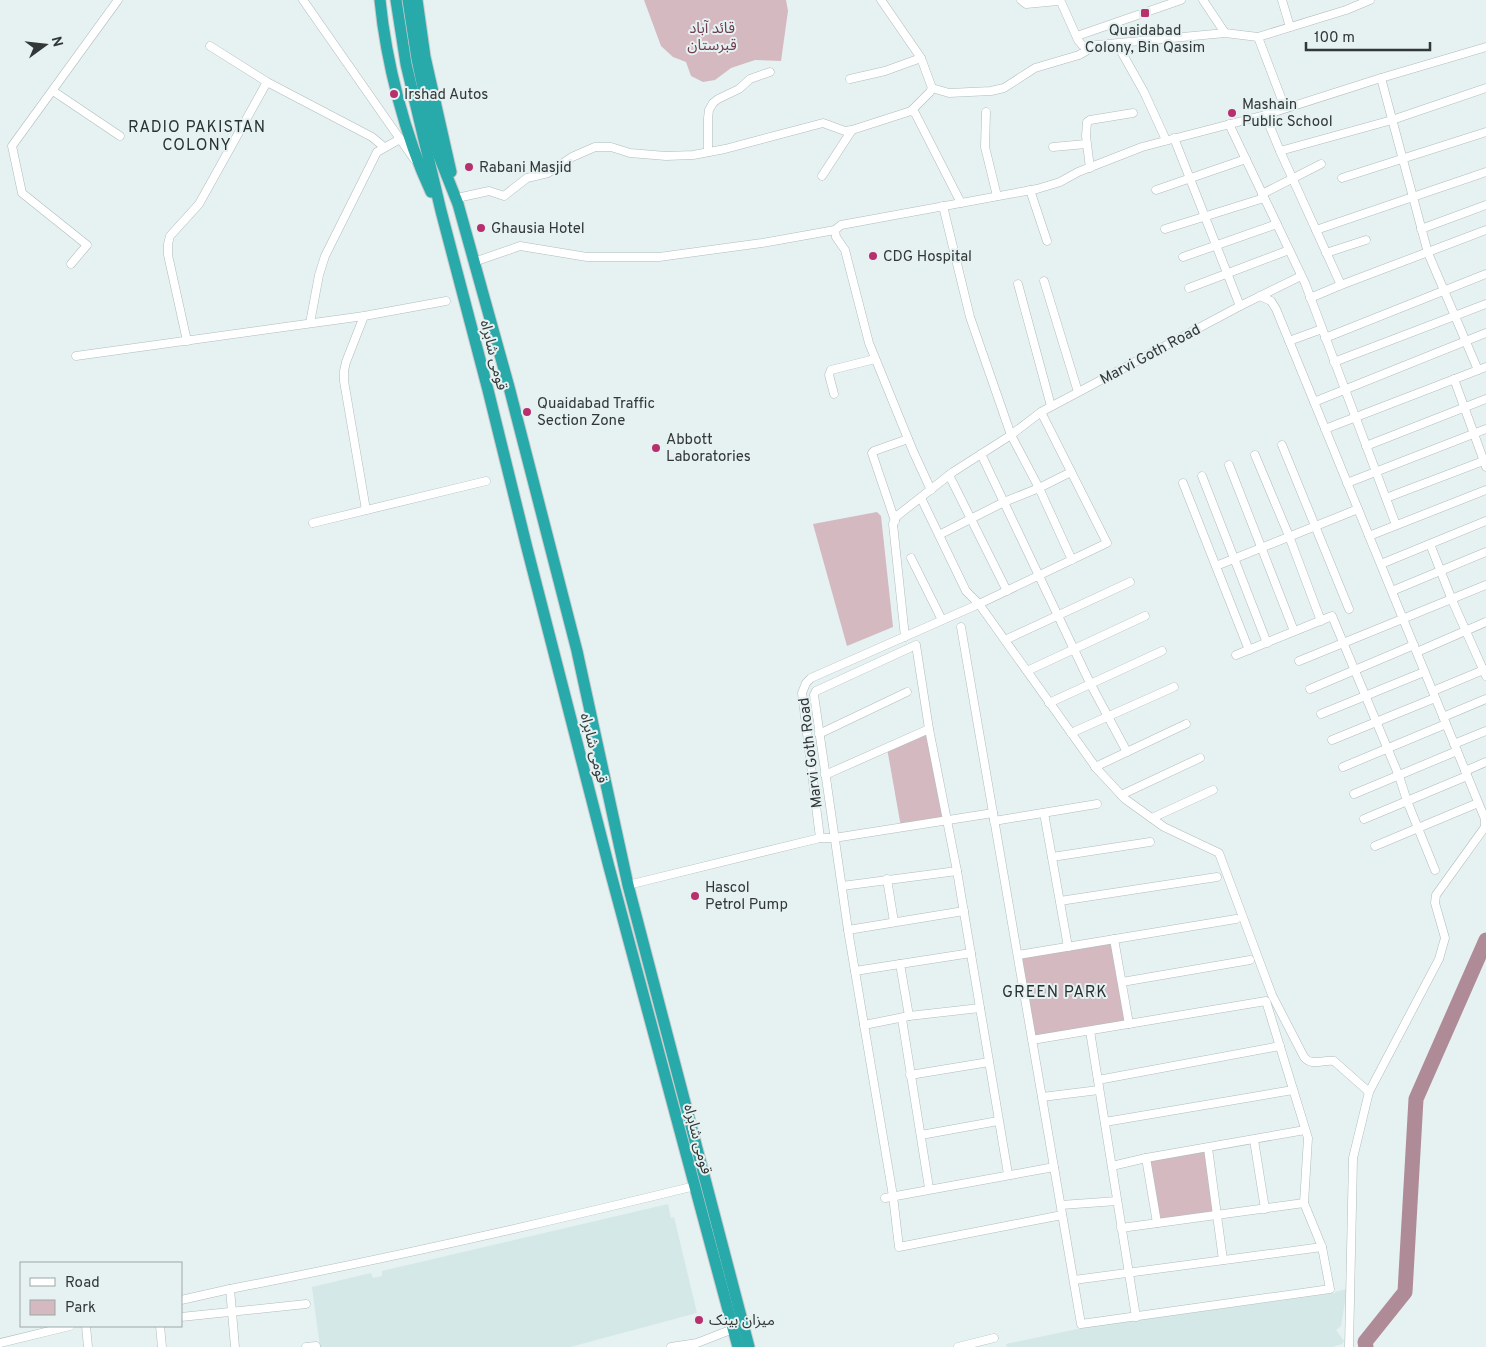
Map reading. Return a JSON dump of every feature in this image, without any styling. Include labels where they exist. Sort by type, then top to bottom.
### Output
[{"type":"highway","points":[[380,0],[391,65],[402,111],[421,169],[441,211]]},
{"type":"highway","points":[[396,0],[406,64],[433,155]]},
{"type":"highway","points":[[408,0],[433,155]]},
{"type":"highway","points":[[417,0],[425,57],[458,201]]},
{"type":"highway","name":"قومی شاہراہ","points":[[433,155],[458,201],[510,387],[576,651],[628,884],[750,1347]]},
{"type":"highway","name":"قومی شاہراہ","points":[[433,155],[441,211],[488,390],[524,539],[609,867],[738,1347]]},
{"type":"street","points":[[72,264],[87,245],[22,193],[12,146],[118,0]]},
{"type":"street","points":[[303,0],[421,169]]},
{"type":"street","points":[[881,0],[921,58],[932,88],[939,91],[991,92],[1004,88],[1031,70],[1079,55],[1091,46]]},
{"type":"street","points":[[1021,0],[1026,4],[1061,2],[1082,44],[1091,46],[1225,33],[1258,37],[1346,10],[1370,0]]},
{"type":"street","points":[[1077,36],[1181,0]]},
{"type":"street","points":[[1203,0],[1225,33]]},
{"type":"street","points":[[1284,1],[1290,27]]},
{"type":"street","points":[[1258,37],[1285,108]]},
{"type":"street","points":[[1117,44],[1190,178],[1240,306]]},
{"type":"street","points":[[210,46],[267,82],[372,137],[384,148]]},
{"type":"street","points":[[474,262],[520,246],[588,257],[659,257],[762,243],[835,230],[841,225],[1030,190],[1060,182],[1142,147],[1266,115],[1382,78],[1486,48]]},
{"type":"street","points":[[850,79],[885,71],[921,58]]},
{"type":"street","points":[[708,152],[708,118],[709,110],[713,104],[718,99],[739,89],[750,79],[770,72]]},
{"type":"street","points":[[1382,78],[1428,253],[1478,370]]},
{"type":"street","points":[[187,341],[168,255],[170,236],[199,204],[267,82]]},
{"type":"street","points":[[458,201],[489,191],[504,196],[527,178],[548,173],[572,157],[595,147],[610,147],[630,152],[666,156],[708,152],[823,123],[845,131],[852,130],[911,111],[932,88]]},
{"type":"street","points":[[1280,151],[1392,120],[1486,88]]},
{"type":"street","points":[[53,91],[120,136]]},
{"type":"street","points":[[911,111],[915,113],[961,203]]},
{"type":"street","points":[[986,112],[986,147],[997,196]]},
{"type":"street","points":[[1090,168],[1086,144],[1088,121],[1133,113]]},
{"type":"street","points":[[1266,115],[1280,151],[1341,285]]},
{"type":"street","points":[[1229,124],[1301,276],[1396,525]]},
{"type":"street","points":[[822,176],[852,130]]},
{"type":"street","points":[[1342,178],[1486,132]]},
{"type":"street","points":[[310,323],[319,275],[325,256],[377,152],[400,139]]},
{"type":"street","points":[[1053,147],[1086,144]]},
{"type":"street","points":[[1156,190],[1246,159]]},
{"type":"street","points":[[1165,229],[1263,196],[1321,164]]},
{"type":"street","points":[[1316,230],[1486,172]]},
{"type":"street","points":[[1030,190],[1047,242]]},
{"type":"street","points":[[1421,229],[1486,205]]},
{"type":"street","points":[[944,206],[970,317],[1011,435],[1039,488],[1072,560]]},
{"type":"street","points":[[1183,257],[1276,224]]},
{"type":"street","points":[[835,230],[836,237],[844,250],[869,343],[931,490]]},
{"type":"street","points":[[1310,298],[1486,230]]},
{"type":"street","points":[[1326,253],[1366,240]]},
{"type":"street","points":[[1189,288],[1289,250]]},
{"type":"street","points":[[1325,338],[1486,274]]},
{"type":"street","name":"Marvi Goth Road","points":[[895,520],[897,516],[949,476],[1011,435],[1041,412],[1240,306],[1301,276]]},
{"type":"street","points":[[1044,280],[1078,392]]},
{"type":"street","points":[[1018,284],[1052,406]]},
{"type":"street","points":[[1260,296],[1271,300],[1485,819],[1485,827],[1436,895],[1435,902],[1445,938],[1439,960],[1369,1092],[1354,1158],[1349,1347]]},
{"type":"street","points":[[76,356],[364,316],[446,300]]},
{"type":"street","points":[[1334,362],[1486,304]]},
{"type":"street","points":[[364,316],[344,371],[344,381],[366,510]]},
{"type":"street","points":[[1289,342],[1322,329]]},
{"type":"street","points":[[1314,402],[1486,333]]},
{"type":"street","points":[[834,394],[829,375],[831,370],[875,359]]},
{"type":"street","points":[[1325,429],[1486,367]]},
{"type":"street","points":[[1386,498],[1485,463],[1454,379]]},
{"type":"street","points":[[1366,446],[1486,399]]},
{"type":"street","points":[[939,535],[1004,502],[1039,488],[1071,472],[1041,412]]},
{"type":"street","points":[[1347,483],[1486,430]]},
{"type":"street","points":[[905,637],[893,524],[895,520],[872,453],[908,438]]},
{"type":"street","points":[[1282,444],[1349,609]]},
{"type":"street","points":[[980,454],[1075,648],[1090,683],[1127,752]]},
{"type":"street","points":[[1255,455],[1289,536],[1321,621]]},
{"type":"street","points":[[1229,465],[1294,632]]},
{"type":"street","name":"Marvi Goth Road","points":[[820,838],[802,693],[803,688],[811,678],[979,604],[1107,543],[1071,472]]},
{"type":"street","points":[[949,476],[1007,591]]},
{"type":"street","points":[[1202,476],[1266,643]]},
{"type":"street","points":[[313,524],[486,480]]},
{"type":"street","points":[[1184,483],[1249,650]]},
{"type":"street","points":[[1369,536],[1486,490]]},
{"type":"street","points":[[921,498],[966,590],[979,604],[1095,767],[1121,795],[1164,827],[1219,853],[1272,995],[1307,1061],[1313,1063],[1328,1060],[1334,1062],[1369,1092]]},
{"type":"street","points":[[1216,566],[1358,509]]},
{"type":"street","points":[[1380,564],[1486,522]]},
{"type":"street","points":[[1332,740],[1377,722],[1485,672],[1452,600],[1430,544]]},
{"type":"street","points":[[1392,591],[1486,552]]},
{"type":"street","points":[[911,558],[942,620]]},
{"type":"street","points":[[1005,640],[1130,582]]},
{"type":"street","points":[[1299,661],[1486,585]]},
{"type":"street","points":[[1027,671],[1145,616]]},
{"type":"street","points":[[1236,655],[1332,616],[1353,670],[1366,695],[1388,748],[1435,870]]},
{"type":"street","points":[[1310,689],[1353,670],[1466,631],[1486,622]]},
{"type":"street","points":[[961,627],[1062,1215],[1074,1280],[1081,1324],[1330,1289],[1322,1247],[1304,1203],[1308,1138],[1266,1001],[1032,1040]]},
{"type":"street","points":[[1008,1174],[957,870],[929,729],[916,645],[816,692],[814,695],[889,1197],[899,1247],[1062,1215]]},
{"type":"street","points":[[1049,703],[1162,651]]},
{"type":"street","points":[[1321,714],[1424,672]]},
{"type":"street","points":[[1071,733],[1174,687]]},
{"type":"street","points":[[819,734],[907,692]]},
{"type":"street","points":[[1343,767],[1445,721],[1486,699]]},
{"type":"street","points":[[1095,767],[1186,724]]},
{"type":"street","points":[[825,775],[929,729]]},
{"type":"street","points":[[1354,794],[1399,776],[1486,731]]},
{"type":"street","points":[[1121,795],[1200,758]]},
{"type":"street","points":[[1364,819],[1407,801],[1486,762]]},
{"type":"street","points":[[1152,818],[1213,790]]},
{"type":"street","points":[[1375,846],[1478,801],[1486,795]]},
{"type":"street","points":[[628,884],[820,838],[834,838],[948,820],[1044,813],[1097,804]]},
{"type":"street","points":[[1044,813],[1068,947]]},
{"type":"street","points":[[1052,857],[1150,842]]},
{"type":"street","points":[[842,886],[957,870]]},
{"type":"street","points":[[1060,901],[1217,877]]},
{"type":"street","points":[[888,879],[894,922]]},
{"type":"street","points":[[848,930],[964,911]]},
{"type":"street","points":[[1018,955],[1236,919]]},
{"type":"street","points":[[1114,939],[1129,1024]]},
{"type":"street","points":[[855,972],[971,953]]},
{"type":"street","points":[[1122,982],[1250,960]]},
{"type":"street","points":[[900,964],[910,1075],[929,1188]]},
{"type":"street","points":[[864,1024],[980,1008]]},
{"type":"street","points":[[1090,1031],[1136,1317]]},
{"type":"street","points":[[1098,1080],[1280,1046]]},
{"type":"street","points":[[910,1075],[989,1062]]},
{"type":"street","points":[[1042,1097],[1099,1090]]},
{"type":"street","points":[[1104,1122],[1293,1090]]},
{"type":"street","points":[[921,1135],[998,1121]]},
{"type":"street","points":[[1112,1166],[1146,1158],[1305,1130]]},
{"type":"street","points":[[1254,1140],[1265,1209]]},
{"type":"street","points":[[1208,1148],[1223,1260]]},
{"type":"street","points":[[1146,1158],[1157,1223]]},
{"type":"street","points":[[889,1197],[929,1188],[1054,1167]]},
{"type":"street","points":[[182,1300],[430,1248],[695,1186]]},
{"type":"street","points":[[1061,1205],[1117,1201]]},
{"type":"street","points":[[1121,1228],[1304,1203]]},
{"type":"street","points":[[1074,1280],[1322,1247]]},
{"type":"street","points":[[230,1289],[235,1347]]},
{"type":"street","points":[[182,1317],[306,1304]]},
{"type":"street","points":[[0,1342],[66,1327]]},
{"type":"street","points":[[86,1327],[88,1347]]},
{"type":"street","points":[[160,1327],[162,1347]]},
{"type":"street","points":[[671,1347],[697,1343],[733,1329]]},
{"type":"street","points":[[958,1347],[994,1338]]},
{"type":"street","points":[[306,1347],[316,1346]]},
{"type":"shaded area","points":[[668,1204],[671,1218],[674,1217],[697,1313],[570,1347],[320,1347],[312,1287],[371,1273],[373,1278],[382,1276],[382,1271]]},
{"type":"shaded area","points":[[1347,1289],[1341,1326],[1336,1330],[1344,1341],[1342,1344],[1332,1347],[1007,1347],[1006,1344],[1082,1328],[1335,1293]]},
{"type":"green space","name":"قائد آباد قبرستان","points":[[644,0],[786,0],[788,11],[781,61],[755,60],[731,68],[715,80],[703,82],[691,76],[686,62],[673,57],[661,46]]},
{"type":"green space","points":[[877,512],[881,516],[893,627],[847,646],[813,524]]},
{"type":"green space","points":[[929,729],[948,820],[901,827],[887,748]]},
{"type":"green space","points":[[1114,939],[1129,1024],[1032,1040],[1018,955]]},
{"type":"green space","points":[[1208,1148],[1218,1214],[1157,1223],[1146,1158]]},
{"type":"waterway","points":[[1366,1347],[1365,1342],[1405,1292],[1416,1099],[1486,940]]},
{"type":"place","name":"Quaidabad Colony, Bin Qasim","points":[[1145,13]]},
{"type":"place","name":"Irshad Autos","points":[[394,94]]},
{"type":"place","name":"Mashain Public School","points":[[1232,113]]},
{"type":"place","name":"Rabani Masjid","points":[[469,167]]},
{"type":"place","name":"Ghausia Hotel","points":[[481,228]]},
{"type":"place","name":"CDG Hospital","points":[[873,256]]},
{"type":"place","name":"Quaidabad Traffic Section Zone","points":[[527,412]]},
{"type":"place","name":"Abbott Laboratories","points":[[656,448]]},
{"type":"place","name":"Hascol Petrol Pump","points":[[695,896]]},
{"type":"place","name":"میزان بینک","points":[[699,1320]]},
{"type":"district","name":"RADIO PAKISTAN COLONY","points":[[197,135]]},
{"type":"district","name":"GREEN PARK","points":[[1055,991]]}]
